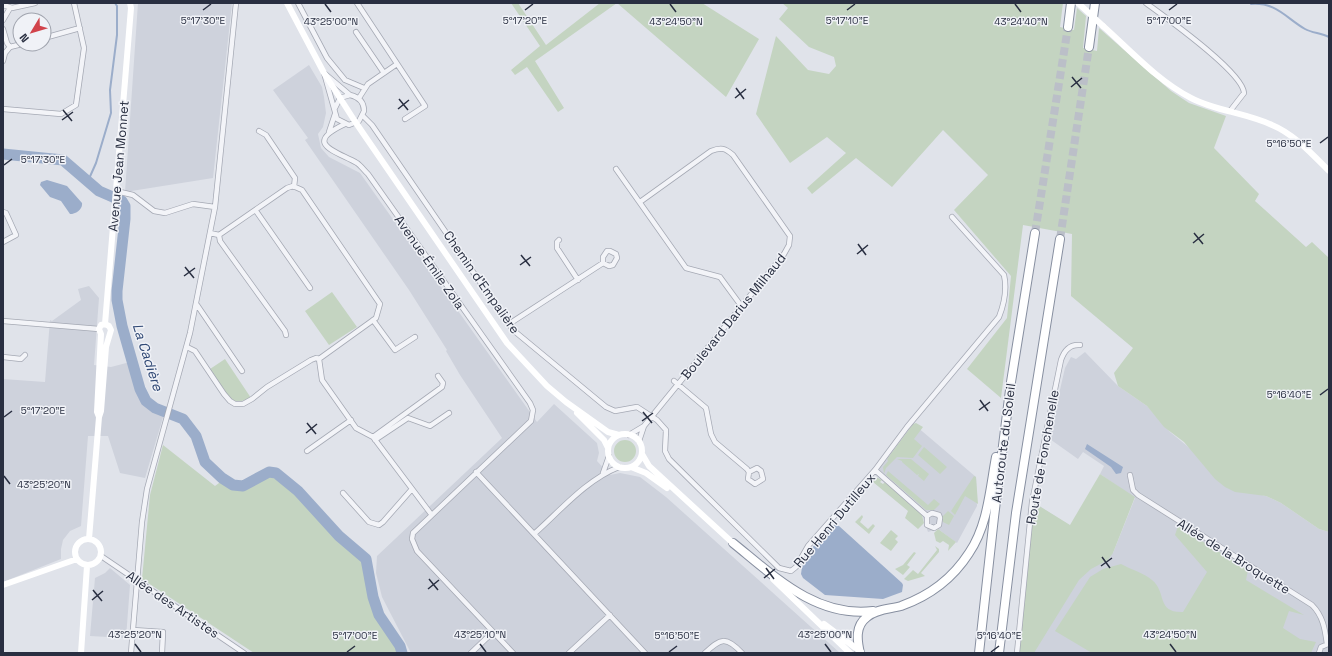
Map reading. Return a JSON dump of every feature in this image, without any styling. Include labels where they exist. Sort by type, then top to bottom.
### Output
[{"type":"highway","points":[[1068,27],[1071,3]]},
{"type":"highway","points":[[1089,47],[1095,3]]},
{"type":"highway","name":"Autoroute du Soleil","points":[[979,653],[1011,382],[1035,233]]},
{"type":"highway","name":"Autoroute du Soleil","points":[[999,653],[1018,506],[1060,238]]},
{"type":"highway","points":[[861,653],[857,636],[860,625],[867,616],[900,606],[931,592],[946,580],[970,552],[978,538],[985,515],[1011,382]]},
{"type":"highway","points":[[733,543],[785,584],[811,601],[844,610],[868,612],[884,610]]},
{"type":"main road","points":[[287,3],[324,73],[356,123],[507,343],[543,382],[566,402],[604,440],[608,448],[609,456],[614,464],[619,467],[631,467],[651,477],[688,503]]},
{"type":"main road","points":[[1078,3],[1165,81],[1181,93],[1198,101],[1273,125],[1287,133],[1329,171]]},
{"type":"main road","name":"Avenue Jean Monnet","points":[[106,324],[132,5]]},
{"type":"main road","points":[[89,539],[98,417],[100,332],[101,325],[106,324],[110,328],[106,347],[101,411],[98,417]]},
{"type":"main road","points":[[100,332],[104,336],[109,334]]},
{"type":"main road","points":[[566,402],[608,432],[619,435],[629,435],[639,441],[642,454],[649,466],[791,596],[850,653]]},
{"type":"main road","points":[[608,448],[612,440],[619,435]]},
{"type":"main road","points":[[631,467],[639,460],[642,454]]},
{"type":"main road","points":[[89,539],[98,542],[102,551],[101,556],[96,564],[87,566],[77,559],[75,554],[76,546],[83,540],[89,539]]},
{"type":"main road","points":[[3,585],[77,559]]},
{"type":"main road","points":[[81,653],[87,566]]},
{"type":"main road","points":[[791,596],[861,653]]},
{"type":"main road","points":[[838,642],[847,653]]},
{"type":"street","points":[[3,4],[10,8],[36,3]]},
{"type":"street","points":[[3,109],[61,114],[76,105],[84,48],[74,3]]},
{"type":"street","points":[[131,653],[142,522],[147,489],[186,347],[196,305],[215,208],[236,3]]},
{"type":"street","points":[[298,3],[327,58],[345,80],[364,88]]},
{"type":"street","points":[[357,3],[425,106],[405,119]]},
{"type":"street","points":[[1146,3],[1197,41],[1240,83],[1244,93],[1230,111]]},
{"type":"street","points":[[3,20],[10,8]]},
{"type":"street","points":[[52,36],[80,28]]},
{"type":"street","points":[[3,29],[7,43],[10,47],[5,52],[3,62]]},
{"type":"street","points":[[356,32],[384,73]]},
{"type":"street","points":[[359,98],[364,88],[398,64]]},
{"type":"street","points":[[324,73],[350,95],[359,98],[364,106],[363,116],[356,123],[345,124],[329,132]]},
{"type":"street","points":[[324,73],[337,118],[345,124]]},
{"type":"street","points":[[329,132],[340,98],[350,95]]},
{"type":"street","name":"Chemin d'Empalière","points":[[363,116],[372,125],[517,334],[606,407],[615,411],[636,407],[652,416]]},
{"type":"street","points":[[259,131],[266,135],[295,178],[294,187]]},
{"type":"street","name":"Avenue Émile Zola","points":[[329,132],[325,139],[325,145],[330,151],[356,163],[368,174],[530,403],[533,410],[531,421],[476,472]]},
{"type":"street","name":"Boulevard Darius Milhaud","points":[[639,441],[644,426],[676,383],[742,307],[784,254],[789,245],[790,236],[733,155],[726,149],[719,148],[711,151],[640,202]]},
{"type":"street","points":[[616,169],[686,268],[720,277],[742,307]]},
{"type":"street","points":[[186,347],[195,351],[230,401],[235,404],[243,404],[311,360],[316,358],[319,359],[376,318],[380,304],[302,190],[294,187],[287,188],[220,235],[210,233]]},
{"type":"street","points":[[116,196],[133,195],[154,211],[165,213],[193,204],[215,208]]},
{"type":"street","points":[[256,211],[310,288]]},
{"type":"street","points":[[3,212],[6,213],[16,235],[3,242]]},
{"type":"street","name":"Rue Henri Dutilleux","points":[[652,416],[666,430],[664,450],[669,459],[779,568],[791,570],[796,567],[808,546],[875,470],[907,428],[997,320],[1003,307],[1005,282],[1004,275],[984,255],[952,218]]},
{"type":"street","points":[[220,235],[220,241],[285,331],[286,335]]},
{"type":"street","points":[[559,240],[557,242],[557,248],[578,280]]},
{"type":"street","points":[[509,324],[603,263]]},
{"type":"street","points":[[196,305],[242,371]]},
{"type":"street","points":[[373,320],[395,350],[415,337]]},
{"type":"street","points":[[3,321],[100,332]]},
{"type":"street","name":"Route de Fonchenelle","points":[[1017,653],[1032,502],[1061,360],[1064,353],[1071,346],[1080,345]]},
{"type":"street","points":[[3,357],[21,359],[25,355]]},
{"type":"street","points":[[319,359],[322,380],[356,428],[374,439],[431,514]]},
{"type":"street","points":[[374,439],[442,387],[443,383],[438,376]]},
{"type":"street","points":[[676,383],[706,408],[711,434],[715,442],[749,472]]},
{"type":"street","points":[[374,439],[408,418],[430,426],[448,413]]},
{"type":"street","points":[[307,451],[351,420]]},
{"type":"street","name":"Boulevard Darius Milhaud","points":[[629,435],[644,426]]},
{"type":"street","points":[[603,473],[609,456]]},
{"type":"street","points":[[534,534],[590,483],[603,473],[619,467]]},
{"type":"street","points":[[875,470],[927,516]]},
{"type":"street","points":[[513,653],[414,546],[412,539],[412,533],[476,472],[645,653]]},
{"type":"street","name":"Allée de la Broquette","points":[[1130,475],[1133,490],[1138,495],[1312,605],[1317,610],[1322,621],[1328,644],[1321,647],[1319,653]]},
{"type":"street","points":[[343,493],[369,522],[378,525],[383,522],[412,489]]},
{"type":"street","name":"Allée des Artistes","points":[[101,556],[244,653]]},
{"type":"street","points":[[569,653],[610,615]]},
{"type":"street","points":[[133,630],[164,632],[162,653]]},
{"type":"street","points":[[471,653],[493,632]]},
{"type":"street","points":[[705,653],[716,643],[725,640],[732,643],[742,653]]},
{"type":"shaded area","points":[[138,3],[232,3],[213,178],[125,192]]},
{"type":"shaded area","points":[[309,65],[322,87],[324,97],[326,113],[323,127],[318,134],[321,148],[329,157],[360,173],[537,422],[554,404],[597,443],[599,453],[597,461],[610,475],[620,473],[640,477],[666,497],[840,653],[411,653],[382,597],[376,573],[377,556],[502,438],[460,375],[446,351],[447,350],[409,290],[305,140],[308,138],[273,90]]},
{"type":"shaded area","points":[[89,286],[99,298],[94,365],[111,367],[130,362],[145,401],[164,414],[145,478],[120,473],[108,436],[88,436],[81,526],[70,531],[63,540],[61,559],[3,582],[3,379],[45,382],[50,320],[52,321],[81,300],[78,289]]},
{"type":"shaded area","points":[[1085,352],[1118,386],[1147,406],[1170,432],[1192,450],[1253,493],[1266,496],[1281,503],[1319,529],[1329,532],[1329,653],[1023,653],[1036,504],[1113,553],[1135,498],[1100,474],[1104,466],[1083,452],[1078,459],[1047,437],[1050,433],[1065,368],[1071,357],[1076,359]]},
{"type":"shaded area","points":[[916,426],[976,477],[977,506],[957,543],[938,529],[928,532],[922,515],[874,474]]},
{"type":"shaded area","points":[[110,568],[130,585],[126,638],[90,636],[95,578],[105,573]]},
{"type":"green space","points":[[511,3],[518,3],[546,45],[600,3],[617,3],[535,61],[564,108],[558,112],[527,67],[515,75],[511,70],[540,46]]},
{"type":"green space","points":[[617,3],[702,3],[759,39],[726,97]]},
{"type":"green space","points":[[782,3],[1063,3],[1060,27],[1074,30],[1077,8],[1086,16],[1083,48],[1097,51],[1099,28],[1171,91],[1189,103],[1226,116],[1214,148],[1259,194],[1255,201],[1306,247],[1312,242],[1329,258],[1329,532],[1319,529],[1281,503],[1266,496],[1235,492],[1225,487],[1215,479],[1184,442],[1164,427],[1147,406],[1118,386],[1114,373],[1133,348],[1071,296],[1072,234],[1023,225],[1001,398],[967,369],[1007,318],[1011,276],[954,210],[988,175],[943,130],[892,187],[856,158],[812,194],[807,188],[846,153],[827,137],[790,163],[756,114],[776,36],[808,70],[829,74],[836,66],[834,57],[809,47],[779,19],[788,8]]},
{"type":"green space","points":[[332,292],[357,327],[329,345],[305,311]]},
{"type":"green space","points":[[225,359],[251,398],[235,401],[228,396],[221,387],[210,369]]},
{"type":"green space","points":[[916,423],[923,427],[914,439],[922,446],[913,458],[897,457],[886,468],[884,474],[883,467],[888,461],[887,459],[913,424]]},
{"type":"green space","points":[[625,440],[633,443],[636,451],[633,459],[625,462],[617,459],[614,451],[617,443]]},
{"type":"green space","points":[[163,445],[215,486],[223,480],[240,487],[270,473],[276,474],[283,478],[291,485],[308,502],[338,537],[359,554],[367,564],[372,597],[376,611],[399,647],[400,653],[254,653],[142,579],[150,495]]},
{"type":"green space","points":[[924,447],[947,467],[940,474],[918,455]]},
{"type":"green space","points":[[897,459],[911,459],[929,474],[924,481],[918,476],[919,474],[917,475],[902,461]]},
{"type":"green space","points":[[888,471],[928,505],[934,499],[940,504],[934,510],[926,510],[886,475]]},
{"type":"green space","points":[[1100,474],[1135,497],[1113,553],[1108,560],[1091,569],[1079,580],[1034,653],[1019,653],[1034,505],[1036,504],[1070,525]]},
{"type":"green space","points":[[974,476],[976,477],[978,504],[965,496],[955,515],[951,511]]},
{"type":"green space","points":[[876,477],[882,480],[880,482],[883,484],[885,482],[922,515],[924,523],[918,529],[905,518],[908,511],[873,482],[847,512],[844,510],[869,480]]},
{"type":"green space","points":[[948,511],[954,516],[949,525],[943,522],[941,515],[943,516]]},
{"type":"green space","points":[[862,515],[863,517],[860,522],[868,529],[873,524],[875,526],[869,534],[855,522]]},
{"type":"green space","points":[[1178,526],[1248,570],[1246,580],[1304,615],[1289,611],[1283,628],[1300,639],[1316,642],[1311,653],[1092,653],[1055,631],[1090,577],[1103,569],[1121,564],[1152,580],[1157,585],[1165,605],[1169,609],[1183,612],[1207,572],[1175,535]]},
{"type":"green space","points":[[938,529],[956,542],[948,551],[949,545],[943,541],[940,543],[936,541],[934,533]]},
{"type":"green space","points":[[891,530],[898,536],[895,539],[898,542],[891,551],[880,543]]},
{"type":"green space","points":[[935,546],[939,549],[939,552],[921,573],[925,576],[908,581],[904,579],[913,570],[918,574],[937,550]]},
{"type":"green space","points":[[914,552],[916,553],[907,565],[910,567],[903,575],[895,569],[903,565]]},
{"type":"water","points":[[47,180],[67,186],[82,203],[80,209],[77,212],[70,214],[61,201],[50,197],[40,185],[41,182]]},
{"type":"water","points":[[1087,444],[1123,467],[1121,473],[1116,474],[1111,467],[1085,449]]},
{"type":"water","points":[[834,525],[839,526],[902,583],[902,592],[883,599],[825,595],[803,578],[801,574],[802,567],[812,548],[825,531]]},
{"type":"waterway","points":[[88,181],[96,163],[111,113],[110,90],[117,35],[117,6],[115,3]]},
{"type":"waterway","points":[[1251,4],[1260,4],[1274,8],[1305,29],[1329,37]]},
{"type":"waterway","name":"La Cadière","points":[[3,154],[63,160],[99,191],[122,201],[125,206],[125,219],[117,300],[122,326],[140,389],[146,401],[155,408],[183,419],[196,436],[205,462],[222,478],[233,485],[243,486],[269,472],[276,473],[298,491],[339,536],[366,559],[373,597],[379,615],[400,646],[402,653]]},
{"type":"tunnel","points":[[1035,233],[1068,27]]},
{"type":"tunnel","points":[[1060,239],[1089,47]]}]
